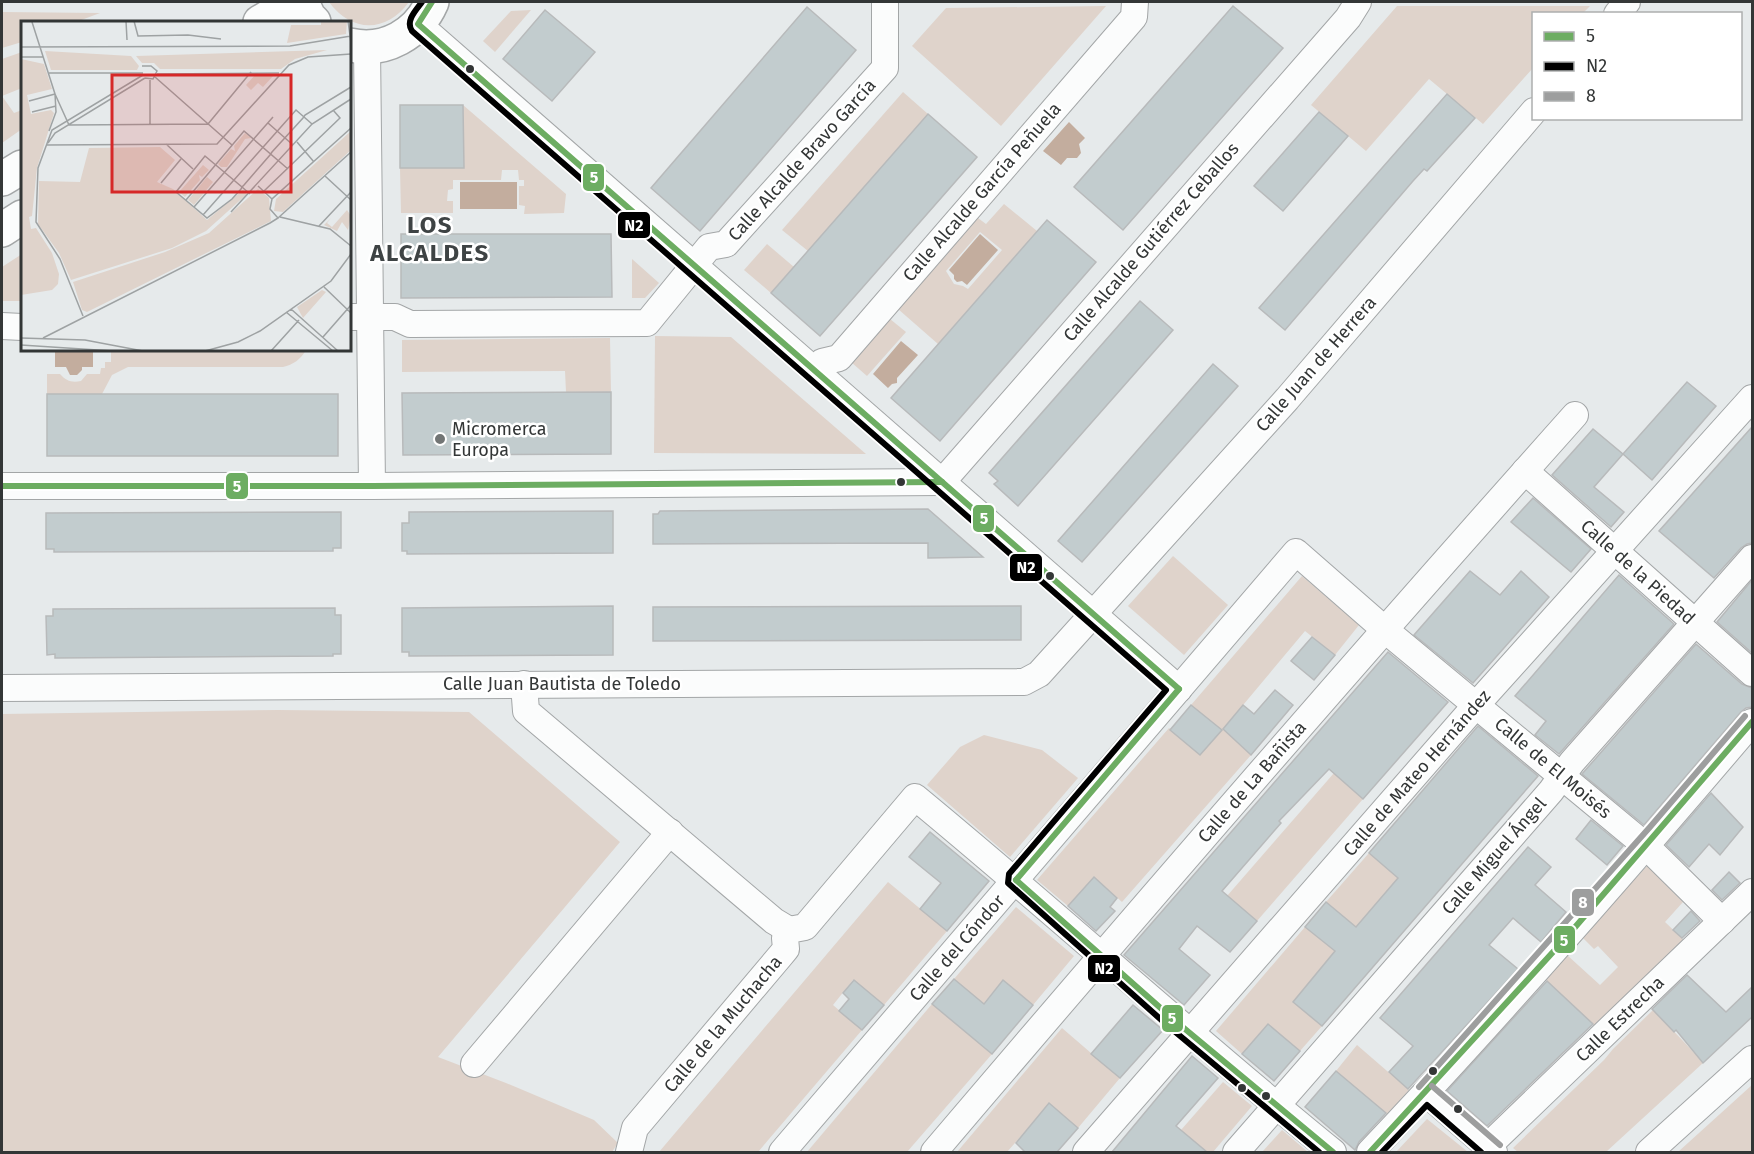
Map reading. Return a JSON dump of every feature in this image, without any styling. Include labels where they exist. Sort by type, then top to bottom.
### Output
[{"type":"main road","points":[[262,21],[294,2]]},
{"type":"main road","points":[[302,2],[313,21]]},
{"type":"main road","points":[[358,47],[386,45],[404,37],[425,13]]},
{"type":"main road","points":[[2,179],[21,168]]},
{"type":"main road","points":[[2,230],[21,218]]},
{"type":"street","name":"Calle Alcalde Bravo García","points":[[360,317],[395,317],[410,324],[647,323],[693,264],[709,247],[726,244],[885,68],[885,2]]},
{"type":"street","name":"Calle Alcalde García Peñuela","points":[[815,371],[822,363],[839,358],[1134,17],[1135,2]]},
{"type":"street","name":"Calle Alcalde Gutiérrez Ceballos","points":[[942,482],[1348,18],[1358,2]]},
{"type":"street","points":[[425,13],[693,264],[1179,689]]},
{"type":"street","points":[[358,47],[360,317],[372,486]]},
{"type":"street","name":"Calle Juan de Herrera","points":[[1094,613],[1287,399],[1532,112]]},
{"type":"street","points":[[2,326],[21,327]]},
{"type":"street","name":"Calle de Mateo Hernández","points":[[1086,1152],[1477,704],[1752,398]]},
{"type":"street","name":"Calle de La Bañista","points":[[934,1152],[1384,629],[1575,415]]},
{"type":"street","name":"Calle de la Piedad","points":[[1525,471],[1752,673]]},
{"type":"street","points":[[2,486],[942,482]]},
{"type":"street","name":"Calle de El Moisés","points":[[1296,552],[1384,629],[1646,846],[1722,921]]},
{"type":"street","name":"Calle del Cóndor","points":[[782,1152],[1296,552]]},
{"type":"street","name":"Calle Miguel Ángel","points":[[1236,1152],[1562,777],[1572,762],[1752,558]]},
{"type":"street","name":"Calle Juan Bautista de Toledo","points":[[2,688],[1024,682],[1039,674],[1094,613]]},
{"type":"street","points":[[524,684],[526,711],[774,921],[789,930],[805,927],[915,796],[1016,880],[1276,1106],[1333,1152]]},
{"type":"street","points":[[1370,1152],[1426,1093],[1646,846],[1752,722]]},
{"type":"street","points":[[474,1064],[670,832]]},
{"type":"street","name":"Calle Estrecha","points":[[1491,1150],[1752,892]]},
{"type":"street","name":"Calle de la Muchacha","points":[[628,1152],[635,1128],[786,949],[785,938],[789,930]]},
{"type":"street","points":[[1649,1152],[1752,1059]]},
{"type":"street","points":[[1426,1093],[1491,1150]]},
{"type":"shaded area","points":[[329,2],[409,2],[390,19],[380,24],[369,25],[358,24],[348,19]]},
{"type":"shaded area","points":[[1106,6],[1001,126],[912,46],[946,8]]},
{"type":"shaded area","points":[[1397,6],[1590,6],[1584,12],[1532,12],[1532,69],[1483,124],[1429,79],[1366,151],[1311,105]]},
{"type":"shaded area","points":[[531,10],[495,52],[483,41],[511,11]]},
{"type":"shaded area","points":[[2,12],[100,13],[79,21],[21,21],[21,42],[2,48]]},
{"type":"shaded area","points":[[21,52],[21,88],[2,96],[2,59]]},
{"type":"shaded area","points":[[903,92],[928,114],[808,251],[782,230]]},
{"type":"shaded area","points":[[2,96],[14,113],[21,110],[21,130],[2,143]]},
{"type":"shaded area","points":[[463,105],[566,194],[564,213],[524,214],[525,206],[519,205],[519,186],[524,186],[524,180],[519,180],[518,170],[502,170],[501,180],[453,180],[453,189],[448,190],[447,201],[453,201],[453,213],[401,213],[400,168],[464,168]]},
{"type":"shaded area","points":[[1069,122],[1085,138],[1079,144],[1081,153],[1077,158],[1067,158],[1061,165],[1043,151]]},
{"type":"shaded area","points":[[460,182],[517,182],[517,209],[460,209]]},
{"type":"shaded area","points":[[1004,204],[1037,231],[938,344],[898,309],[978,218],[986,224]],"holes":[[[980,232],[1002,250],[968,289],[954,284],[946,271]]]},
{"type":"shaded area","points":[[980,234],[998,250],[967,285],[962,281],[957,282],[949,270]]},
{"type":"shaded area","points":[[767,244],[794,267],[771,293],[744,270]]},
{"type":"shaded area","points":[[21,255],[21,301],[2,301],[2,267]]},
{"type":"shaded area","points":[[632,259],[659,283],[645,298],[632,298]]},
{"type":"shaded area","points":[[890,319],[906,332],[867,376],[851,362]]},
{"type":"shaded area","points":[[655,336],[731,337],[866,454],[654,453]]},
{"type":"shaded area","points":[[610,338],[611,392],[566,392],[565,371],[402,372],[402,340]]},
{"type":"shaded area","points":[[901,341],[918,355],[897,378],[897,383],[888,388],[873,374]]},
{"type":"shaded area","points":[[55,351],[93,351],[93,367],[82,367],[77,375],[70,375],[66,367],[55,367]]},
{"type":"shaded area","points":[[111,351],[305,351],[296,361],[283,367],[128,367],[112,375],[102,394],[47,394],[47,374],[60,374],[67,380],[81,381],[87,374],[100,374],[101,368],[105,368],[105,362],[111,362]]},
{"type":"shaded area","points":[[1173,556],[1228,605],[1184,655],[1128,606]]},
{"type":"shaded area","points":[[1302,576],[1359,625],[1335,655],[1305,631],[1223,729],[1251,755],[1122,902],[1094,877],[1068,906],[1037,880],[1169,728],[1200,754],[1221,730],[1191,705]]},
{"type":"shaded area","points":[[278,710],[469,712],[620,842],[438,1057],[594,1120],[618,1143],[612,1152],[2,1152],[2,714]]},
{"type":"shaded area","points":[[984,735],[1042,750],[1078,778],[1010,857],[927,785],[960,747]]},
{"type":"shaded area","points":[[1334,773],[1363,799],[1257,921],[1227,896]]},
{"type":"shaded area","points":[[1369,853],[1398,878],[1356,927],[1326,902]]},
{"type":"shaded area","points":[[1647,866],[1683,902],[1665,922],[1688,944],[1596,1028],[1545,979],[1567,955],[1600,985],[1618,967],[1598,946],[1594,949],[1582,937]]},
{"type":"shaded area","points":[[888,882],[947,931],[884,1005],[853,980],[833,1005],[862,1030],[758,1152],[659,1152]]},
{"type":"shaded area","points":[[1016,907],[1074,956],[1033,1005],[1003,980],[983,1004],[954,979]]},
{"type":"shaded area","points":[[1305,927],[1335,951],[1293,1002],[1322,1026],[1300,1051],[1268,1024],[1242,1054],[1216,1031]]},
{"type":"shaded area","points":[[932,1004],[992,1054],[907,1152],[807,1152]]},
{"type":"shaded area","points":[[1653,1010],[1703,1063],[1606,1152],[1518,1152],[1513,1148],[1604,1060]]},
{"type":"shaded area","points":[[1062,1028],[1120,1078],[1078,1128],[1049,1104],[1007,1152],[957,1152]]},
{"type":"shaded area","points":[[1357,1045],[1409,1090],[1388,1115],[1336,1071]]},
{"type":"shaded area","points":[[1223,1082],[1252,1106],[1213,1152],[1207,1152],[1181,1130]]},
{"type":"shaded area","points":[[1752,1085],[1752,1152],[1678,1152]]},
{"type":"shaded area","points":[[1427,1119],[1468,1152],[1396,1152]]},
{"type":"shaded area","points":[[1282,1130],[1308,1152],[1262,1152]]},
{"type":"building","points":[[1233,6],[1283,48],[1123,230],[1074,187]]},
{"type":"building","points":[[807,7],[856,50],[700,231],[651,188]]},
{"type":"building","points":[[545,10],[595,52],[552,101],[503,59]]},
{"type":"building","points":[[1447,94],[1475,118],[1427,171],[1424,169],[1413,181],[1285,330],[1259,308]]},
{"type":"building","points":[[400,105],[463,105],[464,168],[400,168]]},
{"type":"building","points":[[1319,112],[1348,136],[1283,211],[1254,186]]},
{"type":"building","points":[[928,114],[977,157],[820,336],[771,293]]},
{"type":"building","points":[[1047,220],[1096,262],[940,441],[891,398]]},
{"type":"building","points":[[401,234],[611,234],[612,297],[401,298]]},
{"type":"building","points":[[1140,301],[1173,330],[1018,506],[994,484],[998,481],[989,473]]},
{"type":"building","points":[[1213,364],[1238,386],[1082,562],[1058,541]]},
{"type":"building","points":[[1687,382],[1716,406],[1652,480],[1623,454]]},
{"type":"building","points":[[611,392],[611,454],[403,455],[402,393]]},
{"type":"building","points":[[47,394],[338,394],[338,456],[47,456]]},
{"type":"building","points":[[1752,427],[1752,543],[1741,548],[1714,578],[1659,531]]},
{"type":"building","points":[[1593,429],[1623,454],[1594,487],[1624,512],[1611,527],[1552,475]]},
{"type":"building","points":[[1533,498],[1591,549],[1571,572],[1511,522]]},
{"type":"building","points":[[928,509],[983,557],[928,558],[928,543],[653,544],[653,514],[658,514],[660,511]]},
{"type":"building","points":[[613,511],[613,553],[407,554],[407,551],[402,551],[402,523],[409,523],[409,512]]},
{"type":"building","points":[[341,512],[341,548],[333,548],[333,551],[54,552],[54,549],[46,549],[46,513]]},
{"type":"building","points":[[1470,571],[1500,595],[1521,571],[1549,597],[1473,683],[1414,635]]},
{"type":"building","points":[[1619,575],[1674,624],[1559,754],[1535,735],[1546,721],[1515,696]]},
{"type":"building","points":[[1752,580],[1752,653],[1717,622]]},
{"type":"building","points":[[613,606],[613,655],[409,656],[409,652],[402,652],[402,608]]},
{"type":"building","points":[[1021,606],[1021,640],[653,641],[653,607]]},
{"type":"building","points":[[335,608],[335,615],[341,615],[341,654],[333,654],[333,656],[55,658],[55,654],[47,655],[46,616],[53,616],[53,609]]},
{"type":"building","points":[[1312,637],[1335,655],[1314,680],[1291,661]]},
{"type":"building","points":[[1696,644],[1742,684],[1752,688],[1752,707],[1741,712],[1644,825],[1582,774]]},
{"type":"building","points":[[1388,652],[1448,702],[1363,799],[1329,769],[1279,821],[1281,823],[1222,891],[1257,921],[1230,952],[1197,926],[1179,949],[1210,975],[1184,1005],[1124,955]]},
{"type":"building","points":[[1275,690],[1293,705],[1251,755],[1223,729],[1243,705],[1254,714]]},
{"type":"building","points":[[1191,705],[1222,730],[1200,755],[1170,730]]},
{"type":"building","points":[[1478,726],[1538,776],[1322,1026],[1293,1002],[1335,951],[1305,927],[1326,902],[1356,927],[1398,878],[1369,853]]},
{"type":"building","points":[[1711,793],[1743,827],[1720,855],[1709,844],[1689,867],[1666,845]]},
{"type":"building","points":[[1591,820],[1623,846],[1607,865],[1576,839]]},
{"type":"building","points":[[930,832],[989,881],[947,931],[920,909],[941,883],[909,857]]},
{"type":"building","points":[[1528,847],[1551,867],[1535,885],[1566,912],[1541,942],[1513,918],[1489,945],[1518,969],[1408,1089],[1389,1072],[1413,1046],[1380,1018]]},
{"type":"building","points":[[1729,872],[1740,883],[1722,900],[1712,890]]},
{"type":"building","points":[[1094,877],[1117,898],[1110,907],[1115,911],[1096,931],[1068,906]]},
{"type":"building","points":[[1691,911],[1700,921],[1682,938],[1673,930]]},
{"type":"building","points":[[1687,975],[1726,1012],[1752,987],[1752,1017],[1703,1063],[1676,1030],[1674,1032],[1652,1009]]},
{"type":"building","points":[[954,979],[984,1004],[1003,980],[1033,1005],[992,1054],[932,1004]]},
{"type":"building","points":[[854,980],[884,1005],[862,1030],[839,1011],[849,999],[843,993]]},
{"type":"building","points":[[1547,981],[1593,1024],[1487,1126],[1447,1091]]},
{"type":"building","points":[[1133,1005],[1163,1030],[1120,1078],[1091,1054]]},
{"type":"building","points":[[1268,1024],[1300,1051],[1274,1081],[1242,1054]]},
{"type":"building","points":[[1192,1056],[1218,1078],[1176,1126],[1207,1152],[1112,1152]]},
{"type":"building","points":[[1336,1071],[1386,1113],[1359,1142],[1355,1150],[1305,1107]]},
{"type":"building","points":[[1049,1103],[1078,1128],[1057,1152],[1025,1152],[1016,1143]]},
{"type":"transit line","name":"N2","points":[[422,2],[411,20],[412,31],[1166,690],[1009,874],[1008,883],[1167,1025],[1319,1152]]},
{"type":"transit line","name":"5","points":[[432,2],[418,24],[1179,689]]},
{"type":"transit line","name":"5","points":[[2,486],[942,482]]},
{"type":"transit line","name":"5","points":[[1016,880],[1179,689]]},
{"type":"transit line","name":"8","points":[[1419,1087],[1650,827],[1745,716]]},
{"type":"transit line","name":"5","points":[[1370,1152],[1564,940],[1752,722]]},
{"type":"transit line","name":"5","points":[[1016,880],[1173,1019],[1333,1152]]},
{"type":"transit line","name":"8","points":[[1432,1086],[1500,1145]]},
{"type":"transit line","name":"N2","points":[[1382,1152],[1427,1105],[1481,1152]]},
{"type":"place","name":"Micromerca Europa","points":[[440,439]]},
{"type":"district","name":"LOS ALCALDES","points":[[430,239]]}]
